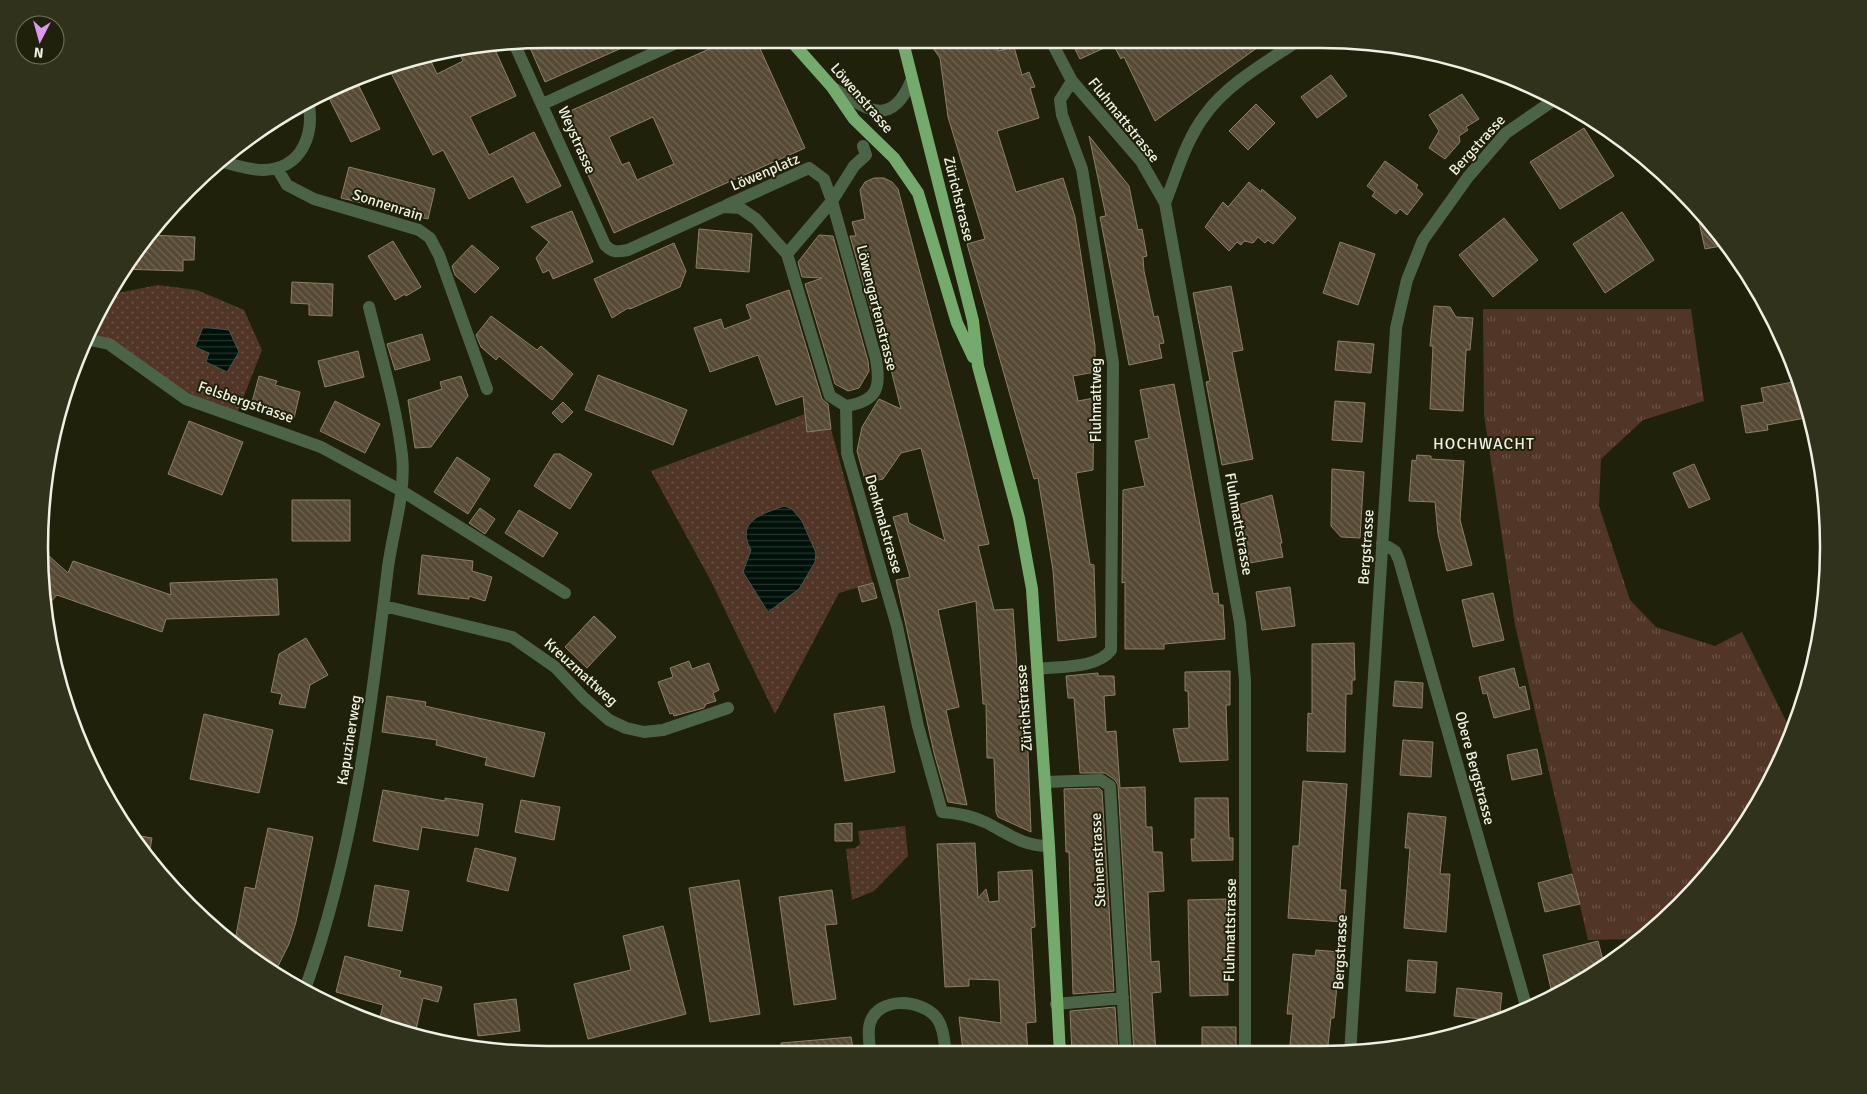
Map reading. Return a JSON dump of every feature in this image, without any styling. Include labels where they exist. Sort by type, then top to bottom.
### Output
[{"type":"main road","name":"Löwenstrasse","points":[[797,48],[832,87],[854,120],[887,152]]},
{"type":"main road","name":"Zürichstrasse","points":[[904,48],[973,321],[978,366],[1019,518],[1028,562],[1038,669],[1059,1046]]},
{"type":"main road","name":"Zürichstrasse","points":[[887,152],[918,194],[957,323],[978,366]]},
{"type":"street","points":[[543,104],[665,48]]},
{"type":"street","name":"Fluhmattstrasse","points":[[1055,48],[1072,81],[1140,161],[1165,202],[1240,623],[1245,680],[1245,1046]]},
{"type":"street","points":[[1165,202],[1188,144],[1205,115],[1224,94],[1288,48]]},
{"type":"street","name":"Weystrasse","points":[[517,49],[605,246],[610,250]]},
{"type":"street","points":[[832,87],[862,107],[870,110],[882,110],[897,103],[911,81]]},
{"type":"street","name":"Fluhmattweg","points":[[1038,669],[1096,662],[1106,657],[1111,650],[1113,363],[1082,169],[1062,115],[1060,100],[1072,81]]},
{"type":"street","name":"Bergstrasse","points":[[1351,1045],[1396,328],[1407,280],[1423,240],[1468,177],[1506,132],[1549,103]]},
{"type":"street","points":[[228,163],[263,170],[278,168],[293,161],[306,144],[311,120],[309,108]]},
{"type":"street","points":[[846,406],[838,402],[828,390],[787,254],[832,200],[854,166],[866,155],[863,146]]},
{"type":"street","name":"Sonnenrain","points":[[278,168],[287,185],[308,196],[420,230],[430,238],[439,254],[487,389]]},
{"type":"street","name":"Löwenplatz","points":[[610,250],[618,252],[628,250],[809,168],[824,179],[840,229]]},
{"type":"street","name":"Löwenplatz","points":[[723,207],[740,208],[756,219],[787,254]]},
{"type":"street","name":"Löwengartenstrasse","points":[[840,229],[876,359],[880,380],[875,390],[866,400],[846,406]]},
{"type":"street","name":"Kapuzinerweg","points":[[307,985],[319,950],[344,854],[365,754],[389,564],[402,491],[402,456],[393,403],[368,308]]},
{"type":"street","name":"Felsbergstrasse","points":[[93,341],[109,344],[186,399],[322,447],[402,491]]},
{"type":"street","name":"Denkmalstrasse","points":[[846,406],[847,453],[897,626],[918,726],[942,812],[960,814],[986,822],[1028,845],[1049,846]]},
{"type":"street","points":[[402,491],[565,593]]},
{"type":"street","name":"Obere Bergstrasse","points":[[1382,543],[1395,551],[1399,560],[1525,1002]]},
{"type":"street","name":"Kreuzmattweg","points":[[384,606],[512,637],[555,667],[608,720],[626,728],[644,732],[663,730],[728,708]]},
{"type":"street","name":"Steinenstrasse","points":[[1045,782],[1101,780],[1110,786],[1126,1046]]},
{"type":"street","points":[[1056,1004],[1123,998]]},
{"type":"street","points":[[870,1046],[870,1022],[878,1012],[895,1003],[916,1004],[928,1009],[937,1018],[945,1046]]},
{"type":"green space","points":[[158,285],[197,290],[244,310],[262,350],[236,416],[223,413],[93,340],[116,293]]},
{"type":"green space","points":[[1483,309],[1691,309],[1704,401],[1643,420],[1601,459],[1599,506],[1630,600],[1656,627],[1715,646],[1742,632],[1787,723],[1768,768],[1753,797],[1716,851],[1673,900],[1629,939],[1588,940],[1515,625],[1484,414]]},
{"type":"green space","points":[[805,414],[807,432],[831,429],[873,583],[839,593],[775,714],[712,583],[651,471]]},
{"type":"green space","points":[[905,826],[908,856],[874,891],[852,900],[846,849],[855,848],[860,844],[858,831]]},
{"type":"shaded area","points":[[203,327],[229,330],[239,352],[227,372],[206,362],[209,353],[195,347]]},
{"type":"shaded area","points":[[784,506],[792,509],[802,521],[816,553],[815,562],[799,589],[768,612],[743,572],[751,550],[746,532],[753,520],[767,512]]},
{"type":"building","points":[[622,48],[545,82],[530,49]]},
{"type":"building","points":[[712,48],[760,48],[805,148],[614,233],[561,115]],"holes":[[[653,117],[674,164],[637,180],[629,162],[622,165],[609,137]]]},
{"type":"building","points":[[933,48],[997,48],[998,51],[1014,48],[1022,75],[1029,72],[1035,87],[1030,88],[1039,118],[997,131],[1016,192],[1063,178],[1075,217],[1095,346],[1095,372],[1073,376],[1078,401],[1094,398],[1093,470],[1076,473],[1090,564],[1094,565],[1096,637],[1058,641],[1053,570],[1038,478],[1034,479],[967,244],[985,239],[948,117],[940,58]]},
{"type":"building","points":[[1074,48],[1104,48],[1080,59]]},
{"type":"building","points":[[1115,48],[1257,48],[1155,121],[1124,57],[1121,59]]},
{"type":"building","points":[[496,51],[516,96],[470,117],[489,155],[534,132],[561,186],[527,203],[513,176],[469,199],[443,150],[433,155],[391,73],[431,62],[437,74],[463,61],[460,55]]},
{"type":"building","points":[[1331,75],[1347,96],[1317,118],[1301,97]]},
{"type":"building","points":[[358,85],[380,129],[351,142],[329,98]]},
{"type":"building","points":[[1462,94],[1479,119],[1466,127],[1468,130],[1459,136],[1460,142],[1445,159],[1429,148],[1439,131],[1429,115]]},
{"type":"building","points":[[1256,104],[1275,123],[1248,150],[1229,131]]},
{"type":"building","points":[[1584,128],[1614,176],[1560,209],[1530,162]]},
{"type":"building","points":[[1089,136],[1129,186],[1138,230],[1142,229],[1147,256],[1143,257],[1144,271],[1154,317],[1158,316],[1164,343],[1159,344],[1162,358],[1129,365],[1100,217],[1106,216]]},
{"type":"building","points":[[1385,161],[1418,185],[1416,188],[1423,194],[1407,215],[1400,209],[1396,214],[1372,196],[1375,192],[1367,186]]},
{"type":"building","points":[[349,167],[435,189],[428,219],[341,198]]},
{"type":"building","points":[[874,178],[884,178],[892,182],[898,189],[989,544],[978,546],[994,610],[1013,609],[1021,726],[1027,726],[1031,832],[998,817],[996,812],[994,758],[987,758],[986,704],[983,704],[976,601],[938,610],[959,707],[946,710],[967,805],[948,802],[934,753],[896,580],[910,577],[893,517],[907,513],[909,523],[945,541],[921,448],[901,453],[883,479],[866,483],[857,451],[862,427],[879,399],[901,409],[885,346],[882,350],[850,236],[856,236],[852,222],[865,219],[860,190],[865,182]]},
{"type":"building","points":[[1249,182],[1261,192],[1262,189],[1296,218],[1273,244],[1268,240],[1265,243],[1258,237],[1253,243],[1244,241],[1241,245],[1237,242],[1229,251],[1205,227],[1223,202],[1228,207]]},
{"type":"building","points":[[572,211],[593,262],[553,279],[549,270],[543,273],[536,258],[549,242],[531,227]]},
{"type":"building","points":[[1622,212],[1654,260],[1605,293],[1573,244]]},
{"type":"building","points":[[1504,218],[1538,260],[1493,297],[1459,255]]},
{"type":"building","points":[[1699,222],[1719,246],[1705,249]]},
{"type":"building","points":[[699,229],[752,234],[749,272],[696,268]]},
{"type":"building","points":[[157,235],[195,237],[194,260],[183,260],[183,271],[132,269]]},
{"type":"building","points":[[819,235],[833,236],[868,361],[869,371],[859,388],[848,391],[835,384],[805,284],[822,278],[802,277],[798,262]]},
{"type":"building","points":[[393,241],[421,287],[395,300],[368,256]]},
{"type":"building","points":[[1340,242],[1375,254],[1358,305],[1323,293]]},
{"type":"building","points":[[674,243],[686,271],[680,287],[630,309],[628,308],[612,318],[594,279]]},
{"type":"building","points":[[472,245],[499,268],[475,293],[455,275],[452,266]]},
{"type":"building","points":[[292,282],[333,284],[332,316],[309,315],[309,304],[291,303]]},
{"type":"building","points":[[1231,286],[1243,350],[1232,352],[1253,459],[1222,465],[1206,382],[1210,381],[1193,293]]},
{"type":"building","points":[[789,290],[822,399],[828,404],[831,429],[807,432],[803,396],[776,405],[758,355],[710,372],[694,328],[721,319],[724,329],[751,319],[746,305]]},
{"type":"building","points":[[1434,306],[1450,307],[1456,317],[1473,318],[1470,350],[1466,350],[1463,411],[1430,409],[1433,346],[1430,346]]},
{"type":"building","points":[[491,316],[537,350],[541,346],[573,374],[552,400],[499,356],[496,360],[481,347],[476,335]]},
{"type":"building","points":[[422,334],[430,360],[395,370],[387,344]]},
{"type":"building","points":[[1338,341],[1374,344],[1371,373],[1335,370]]},
{"type":"building","points":[[358,351],[364,377],[325,387],[318,361]]},
{"type":"building","points":[[598,375],[687,410],[673,445],[585,410]]},
{"type":"building","points":[[259,376],[277,381],[275,385],[300,392],[294,418],[260,411],[261,408],[251,406]]},
{"type":"building","points":[[461,376],[468,396],[431,447],[415,448],[408,400],[442,389],[440,382]]},
{"type":"building","points":[[1792,382],[1802,419],[1767,425],[1768,430],[1746,433],[1741,406],[1764,402],[1761,388]]},
{"type":"building","points":[[1174,384],[1213,594],[1218,593],[1219,605],[1223,605],[1225,639],[1164,644],[1164,649],[1125,649],[1125,582],[1122,583],[1123,490],[1145,486],[1135,441],[1149,438],[1140,390]]},
{"type":"building","points":[[335,401],[380,424],[365,453],[320,431]]},
{"type":"building","points":[[1335,401],[1365,403],[1362,442],[1332,440]]},
{"type":"building","points":[[563,402],[573,412],[562,423],[552,413]]},
{"type":"building","points":[[189,421],[243,442],[222,495],[168,474]]},
{"type":"building","points":[[554,454],[560,454],[592,474],[570,509],[534,486]]},
{"type":"building","points":[[1417,455],[1431,456],[1431,459],[1464,461],[1460,520],[1472,565],[1447,571],[1438,534],[1435,502],[1409,501],[1412,460],[1416,461]]},
{"type":"building","points":[[457,457],[490,479],[468,514],[434,492]]},
{"type":"building","points":[[1694,464],[1710,499],[1689,508],[1673,473]]},
{"type":"building","points":[[1332,469],[1364,472],[1360,538],[1341,537],[1331,526]]},
{"type":"building","points":[[1272,495],[1283,557],[1250,563],[1238,505]]},
{"type":"building","points":[[292,500],[350,500],[350,541],[292,541]]},
{"type":"building","points":[[480,508],[495,519],[485,534],[469,523]]},
{"type":"building","points":[[519,510],[558,533],[543,557],[505,533]]},
{"type":"building","points":[[48,555],[68,573],[73,561],[171,595],[170,583],[277,579],[279,615],[166,619],[162,632],[57,595],[51,601]]},
{"type":"building","points":[[422,555],[473,561],[472,571],[492,577],[485,601],[469,596],[469,599],[418,594]]},
{"type":"building","points":[[873,583],[877,598],[862,602],[858,587]]},
{"type":"building","points":[[1290,587],[1295,626],[1262,630],[1256,592]]},
{"type":"building","points":[[1493,593],[1504,640],[1473,647],[1462,600]]},
{"type":"building","points":[[594,616],[616,637],[587,668],[565,647]]},
{"type":"building","points":[[306,638],[328,675],[310,685],[305,708],[279,704],[282,694],[271,692],[279,654]]},
{"type":"building","points":[[1354,643],[1355,680],[1352,680],[1352,694],[1346,694],[1345,752],[1307,751],[1308,713],[1312,714],[1312,644]]},
{"type":"building","points":[[689,661],[692,669],[709,663],[719,690],[713,693],[716,701],[706,704],[704,708],[674,716],[673,713],[670,714],[658,682],[673,677],[670,668]]},
{"type":"building","points":[[1514,668],[1519,688],[1525,686],[1530,709],[1494,718],[1487,693],[1483,694],[1479,677]]},
{"type":"building","points":[[1230,671],[1230,705],[1226,705],[1228,760],[1180,762],[1173,729],[1189,728],[1188,691],[1185,691],[1185,672]]},
{"type":"building","points":[[1098,673],[1098,676],[1114,676],[1115,695],[1104,696],[1106,732],[1116,731],[1120,788],[1145,787],[1146,827],[1152,827],[1153,852],[1162,852],[1164,891],[1148,892],[1151,962],[1159,961],[1161,992],[1152,993],[1155,1046],[1134,1046],[1118,785],[1115,780],[1105,773],[1080,773],[1074,698],[1068,698],[1066,676]]},
{"type":"building","points":[[1395,681],[1423,683],[1422,708],[1393,706]]},
{"type":"building","points":[[387,696],[426,702],[425,706],[545,733],[534,777],[485,765],[487,758],[436,745],[437,740],[382,732]]},
{"type":"building","points":[[884,706],[895,772],[845,781],[834,714]]},
{"type":"building","points":[[204,714],[273,730],[259,793],[190,779]]},
{"type":"building","points":[[1403,740],[1433,742],[1431,777],[1400,775]]},
{"type":"building","points":[[1537,749],[1542,774],[1512,780],[1507,755]]},
{"type":"building","points":[[1303,781],[1347,784],[1340,890],[1346,890],[1344,922],[1288,918],[1293,846],[1299,846]]},
{"type":"building","points":[[1099,788],[1102,791],[1114,991],[1073,994],[1069,852],[1066,852],[1064,789]]},
{"type":"building","points":[[383,790],[445,801],[445,798],[483,804],[478,836],[422,827],[418,850],[373,841]]},
{"type":"building","points":[[1195,798],[1228,798],[1229,838],[1233,838],[1233,860],[1192,861],[1191,839],[1195,839]]},
{"type":"building","points":[[521,800],[560,807],[554,840],[515,832]]},
{"type":"building","points":[[1408,813],[1446,817],[1440,874],[1450,874],[1446,932],[1404,928],[1410,848],[1405,848]]},
{"type":"building","points":[[852,823],[852,841],[835,841],[835,824]]},
{"type":"building","points":[[268,828],[313,837],[296,922],[289,944],[277,967],[236,937],[245,887],[255,889]]},
{"type":"building","points":[[140,836],[152,838],[150,850]]},
{"type":"building","points":[[975,843],[978,898],[986,889],[989,902],[999,901],[998,872],[1032,870],[1035,927],[1031,928],[1036,1022],[1026,1023],[1027,1046],[962,1046],[959,1017],[1001,1023],[999,980],[969,979],[969,986],[945,987],[937,844]]},
{"type":"building","points":[[475,848],[516,858],[508,891],[467,881]]},
{"type":"building","points":[[1572,874],[1580,904],[1545,912],[1538,883]]},
{"type":"building","points":[[739,880],[760,1014],[710,1022],[689,888]]},
{"type":"building","points":[[375,885],[409,891],[402,931],[368,926]]},
{"type":"building","points":[[832,890],[837,924],[825,925],[836,999],[794,1005],[779,897]]},
{"type":"building","points":[[1226,899],[1228,995],[1190,996],[1188,900]]},
{"type":"building","points":[[663,926],[686,1014],[588,1039],[574,984],[631,970],[623,936]]},
{"type":"building","points":[[1598,941],[1603,959],[1551,990],[1543,955]]},
{"type":"building","points":[[1316,950],[1340,952],[1334,1018],[1331,1018],[1328,1046],[1290,1046],[1293,1014],[1287,1014],[1293,954],[1315,956]]},
{"type":"building","points":[[345,956],[401,971],[399,977],[442,987],[438,1002],[423,998],[416,1028],[380,1018],[383,1005],[336,992]]},
{"type":"building","points":[[1408,960],[1437,962],[1435,993],[1406,991]]},
{"type":"building","points":[[1457,988],[1502,993],[1500,1012],[1483,1019],[1454,1016]]},
{"type":"building","points":[[516,999],[520,1031],[478,1036],[474,1004]]},
{"type":"building","points":[[1115,1007],[1117,1046],[1072,1046],[1070,1011]]},
{"type":"building","points":[[1202,1027],[1236,1027],[1236,1046],[1202,1046]]},
{"type":"building","points":[[851,1037],[853,1046],[781,1046],[781,1043]]},
{"type":"district","name":"HOCHWACHT","points":[[1484,444]]}]
